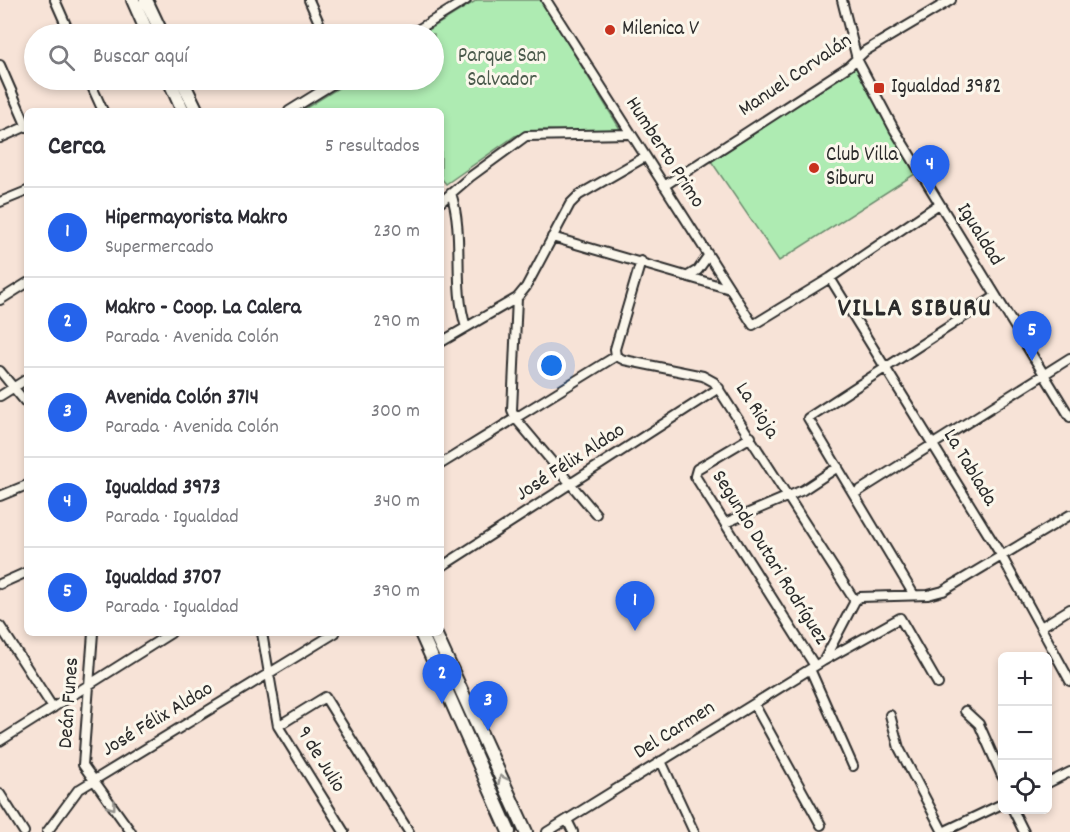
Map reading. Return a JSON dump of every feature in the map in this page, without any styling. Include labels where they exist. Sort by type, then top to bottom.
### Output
[{"type":"main road","points":[[133,0],[144,24]]},
{"type":"main road","points":[[146,0],[157,24]]},
{"type":"main road","points":[[174,90],[182,108]]},
{"type":"main road","points":[[187,90],[196,108]]},
{"type":"main road","points":[[422,636],[510,832]]},
{"type":"main road","points":[[436,636],[526,832]]},
{"type":"street","points":[[55,0],[66,24]]},
{"type":"street","points":[[309,0],[320,24]]},
{"type":"street","points":[[427,24],[464,0]]},
{"type":"street","name":"Humberto Primo","points":[[546,0],[629,134],[753,325],[830,278]]},
{"type":"street","name":"Igualdad","points":[[842,0],[857,59],[894,129],[1070,417]]},
{"type":"street","name":"Manuel Corvalán","points":[[664,186],[857,59],[865,51],[951,0]]},
{"type":"street","points":[[1,70],[24,120]]},
{"type":"street","points":[[94,90],[102,108]]},
{"type":"street","points":[[295,108],[323,90]]},
{"type":"street","points":[[0,138],[24,128]]},
{"type":"street","points":[[444,199],[526,136],[629,134]]},
{"type":"street","points":[[444,340],[517,298],[526,287],[575,199],[645,157]]},
{"type":"street","points":[[0,202],[24,192]]},
{"type":"street","points":[[451,193],[456,210],[461,310],[466,327]]},
{"type":"street","points":[[830,278],[939,204]]},
{"type":"street","points":[[552,237],[641,261],[730,289]]},
{"type":"street","points":[[688,276],[698,270],[708,256]]},
{"type":"street","points":[[444,462],[615,356],[615,349],[641,261]]},
{"type":"street","name":"La Tablada","points":[[830,278],[1001,555],[1069,675]]},
{"type":"street","points":[[0,300],[24,285]]},
{"type":"street","points":[[914,595],[808,418],[996,296]]},
{"type":"street","points":[[517,298],[511,404],[516,419],[574,483],[596,514]]},
{"type":"street","name":"La Rioja","points":[[615,356],[624,360],[703,376],[709,378],[719,388],[752,436],[855,601]]},
{"type":"street","points":[[854,494],[1070,358]]},
{"type":"street","points":[[0,371],[24,400]]},
{"type":"street","points":[[0,396],[24,381]]},
{"type":"street","name":"José Félix Aldao","points":[[444,565],[719,388]]},
{"type":"street","name":"Segundo Dutari Rodríguez","points":[[752,436],[697,469],[694,476],[816,666]]},
{"type":"street","points":[[725,523],[790,496],[838,467]]},
{"type":"street","points":[[0,496],[24,486]]},
{"type":"street","points":[[855,601],[866,595],[914,595],[943,591],[1070,515]]},
{"type":"street","points":[[0,584],[24,573]]},
{"type":"street","name":"Del Carmen","points":[[816,666],[855,601]]},
{"type":"street","points":[[1041,627],[1070,609]]},
{"type":"street","name":"Del Carmen","points":[[547,832],[816,666],[900,618],[938,684]]},
{"type":"street","points":[[0,626],[53,708]]},
{"type":"street","name":"Deán Funes","points":[[93,636],[83,765],[92,781],[131,832]]},
{"type":"street","points":[[0,741],[166,636]]},
{"type":"street","name":"9 de Julio","points":[[263,636],[278,726],[344,832]]},
{"type":"street","name":"José Félix Aldao","points":[[46,832],[78,790],[330,636]]},
{"type":"street","points":[[816,666],[853,765]]},
{"type":"street","points":[[278,726],[325,698],[408,832]]},
{"type":"street","points":[[754,704],[821,825]]},
{"type":"street","points":[[965,711],[979,724],[998,767]]},
{"type":"street","points":[[890,715],[899,748],[943,832],[998,806]]},
{"type":"street","points":[[661,761],[694,832]]},
{"type":"street","points":[[1052,781],[1070,772]]},
{"type":"street","points":[[0,794],[24,832]]},
{"type":"street","points":[[1015,814],[1024,832]]},
{"type":"street","points":[[567,820],[573,832]]},
{"type":"green space","name":"Parque San Salvador","points":[[477,0],[541,0],[622,132],[540,130],[515,136],[446,184],[444,182],[444,108],[306,108],[335,90],[444,90],[444,24],[438,24]]},
{"type":"green space","name":"Club Villa Siburu","points":[[856,67],[915,174],[779,261],[711,161]]},
{"type":"place","name":"Milenica V","points":[[610,30]]},
{"type":"place","name":"Igualdad 3982","points":[[879,88]]},
{"type":"place","name":"Club Villa Siburu","points":[[814,168]]},
{"type":"place","name":"Igualdad 3973","points":[[930,195]]},
{"type":"place","name":"Igualdad 3707","points":[[1032,361]]},
{"type":"place","name":"Hipermayorista Makro","points":[[635,631]]},
{"type":"place","name":"Makro - Coop. La Calera","points":[[442,704]]},
{"type":"place","name":"Avenida Colón 3714","points":[[488,731]]},
{"type":"district","name":"VILLA SIBURU","points":[[915,309]]}]
